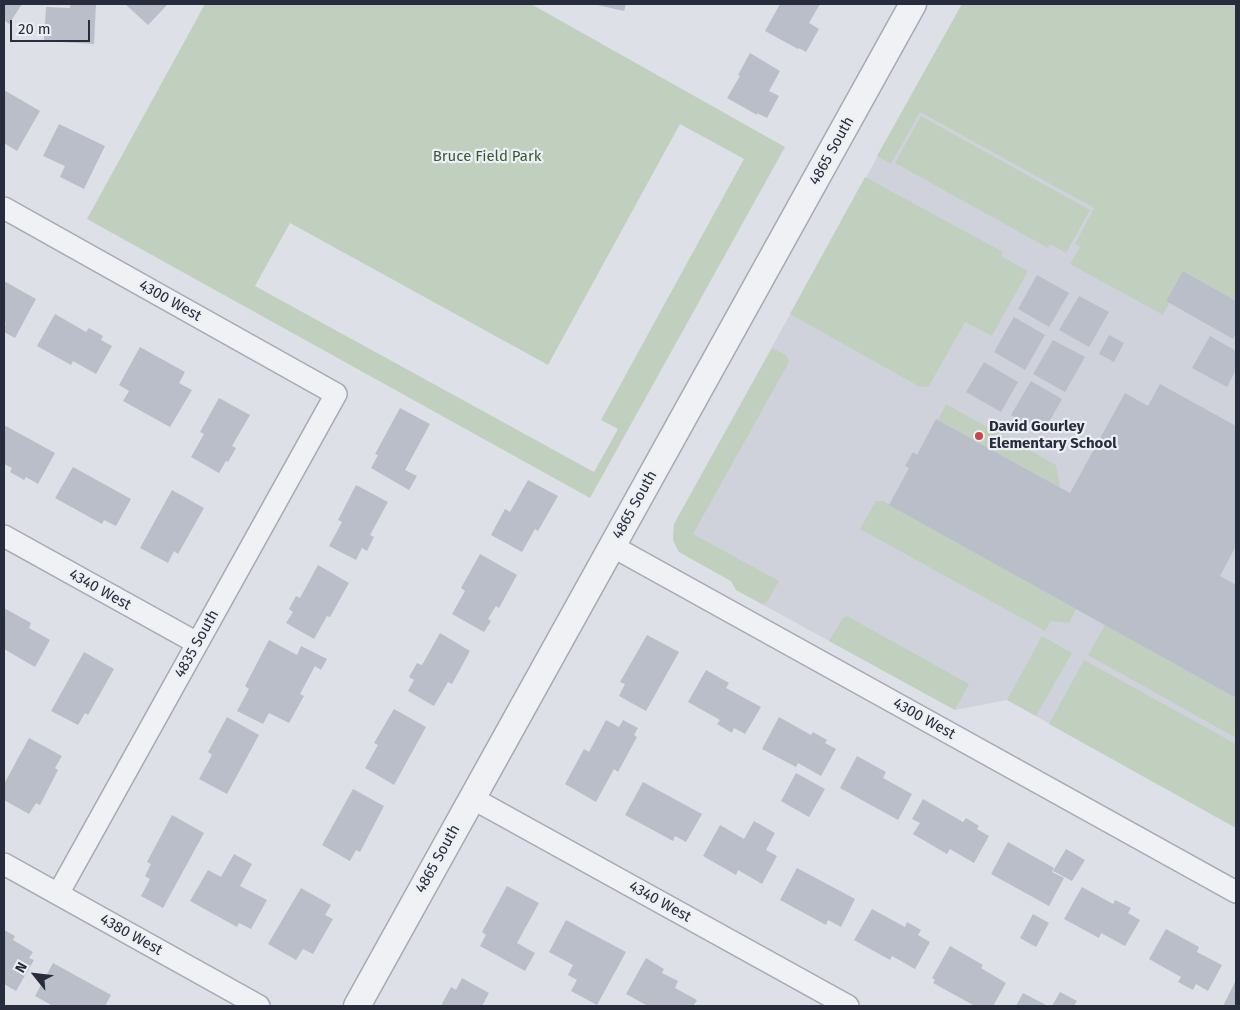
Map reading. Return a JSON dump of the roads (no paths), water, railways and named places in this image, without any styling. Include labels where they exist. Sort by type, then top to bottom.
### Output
[{"type":"street","name":"4865 South","points":[[357,1006],[913,4]]},
{"type":"street","name":"4300 West","points":[[4,208],[336,394]]},
{"type":"street","name":"4835 South","points":[[58,894],[336,394]]},
{"type":"street","name":"4340 West","points":[[4,536],[197,644]]},
{"type":"street","name":"4300 West","points":[[612,546],[1236,892]]},
{"type":"street","name":"4340 West","points":[[472,798],[848,1006]]},
{"type":"street","name":"4380 West","points":[[4,864],[259,1006]]},
{"type":"place","name":"David Gourley Elementary School","points":[[979,436]]},
{"type":"park label","name":"Bruce Field Park","points":[[487,157]]}]
